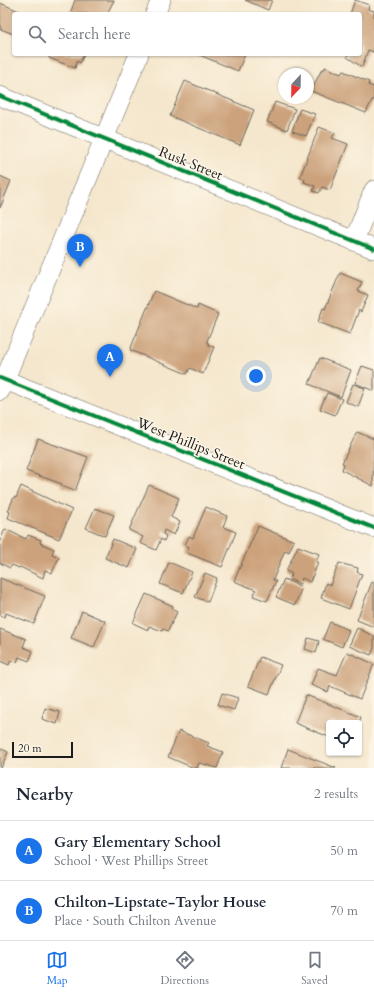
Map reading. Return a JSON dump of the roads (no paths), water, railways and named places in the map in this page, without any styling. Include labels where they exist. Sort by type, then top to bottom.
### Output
[{"type":"street","points":[[156,12],[161,0]]},
{"type":"street","points":[[2,383],[138,56]]},
{"type":"street","name":"Rusk Street","points":[[0,96],[374,249]]},
{"type":"street","points":[[354,241],[374,190]]},
{"type":"street","name":"West Phillips Street","points":[[2,383],[374,528]]},
{"type":"place","name":"Chilton-Lipstate-Taylor House","points":[[80,267]]},
{"type":"place","name":"Gary Elementary School","points":[[110,377]]}]
